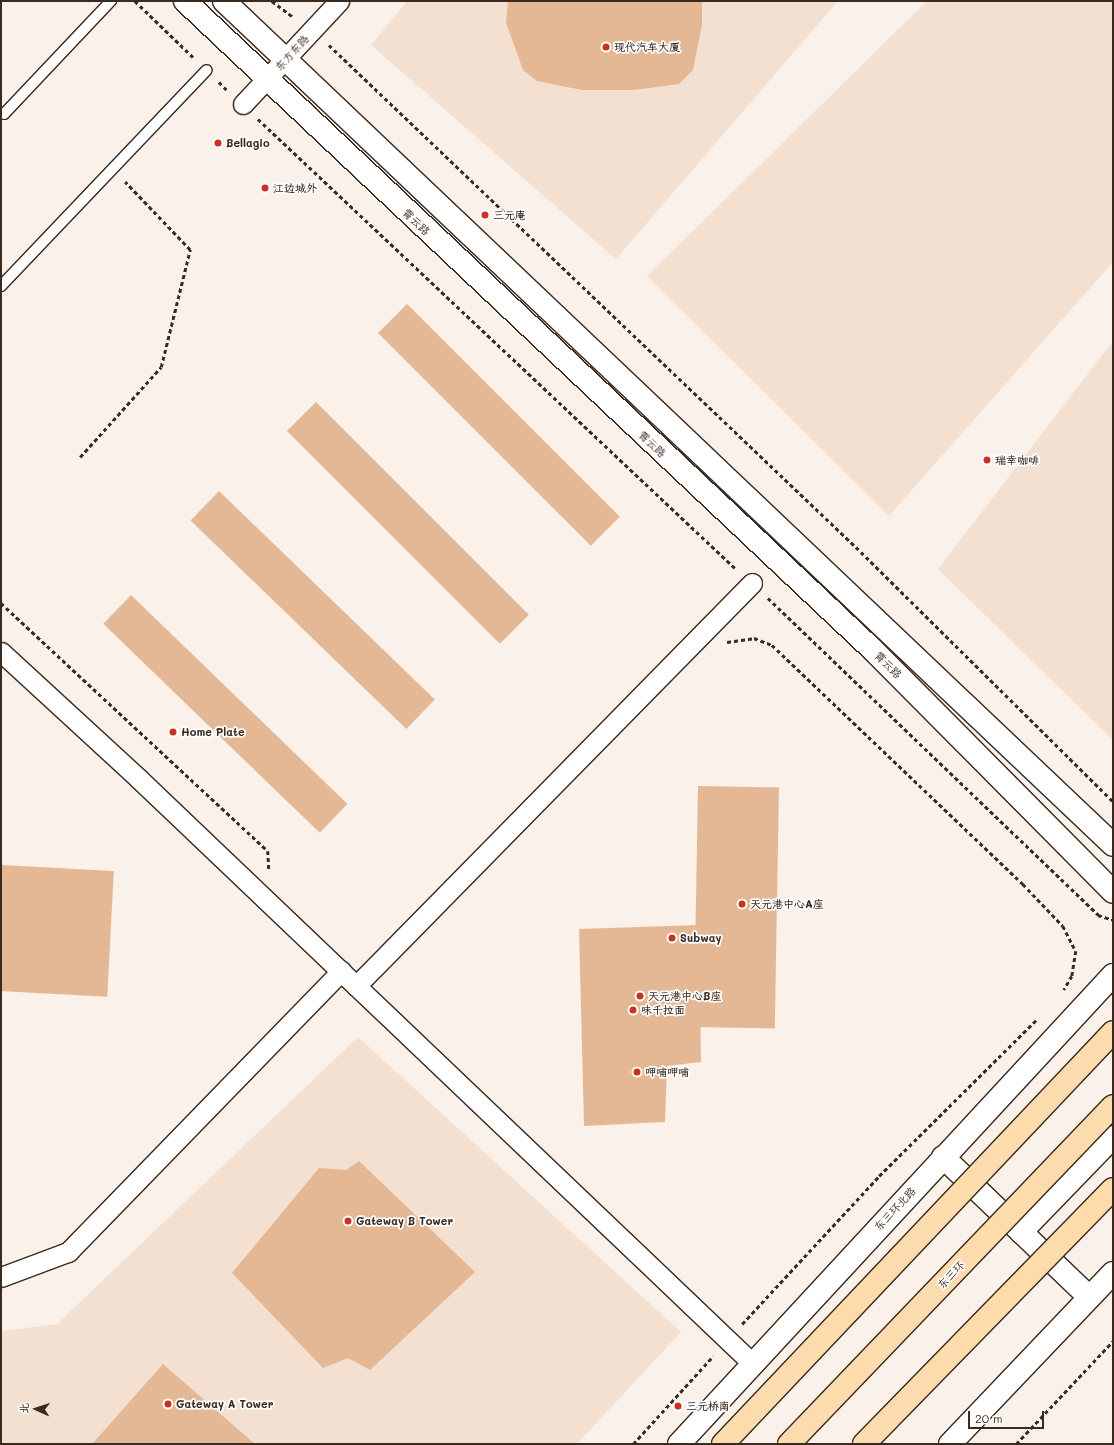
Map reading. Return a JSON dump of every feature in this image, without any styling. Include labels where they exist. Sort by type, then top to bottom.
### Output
[{"type":"highway","points":[[724,1444],[1113,1032]]},
{"type":"highway","name":"东三环","points":[[789,1444],[1113,1106]]},
{"type":"highway","points":[[864,1444],[1113,1189]]},
{"type":"main road","name":"霄云路","points":[[185,1],[267,81],[872,649],[1113,892]]},
{"type":"main road","points":[[224,1],[1113,845]]},
{"type":"main road","name":"东三环北路","points":[[679,1444],[943,1156],[1113,975]]},
{"type":"main road","points":[[1021,1232],[1113,1137]]},
{"type":"main road","points":[[943,1156],[1089,1297]]},
{"type":"main road","points":[[950,1444],[1113,1273]]},
{"type":"street","name":"东方东路","points":[[243,104],[267,81],[339,1]]},
{"type":"street","points":[[356,986],[752,584]]},
{"type":"street","points":[[1,652],[272,905],[752,1364]]},
{"type":"street","points":[[1,1277],[68,1252],[341,971]]},
{"type":"lane","points":[[4,114],[111,1]]},
{"type":"lane","points":[[1,286],[114,170],[207,70]]},
{"type":"path","points":[[135,1],[752,584],[1098,915],[1113,920]]},
{"type":"path","points":[[272,1],[346,59],[856,547],[1113,801]]},
{"type":"path","points":[[80,457],[161,367],[190,250],[114,170]]},
{"type":"path","points":[[1,603],[268,851],[272,905]]},
{"type":"path","points":[[721,645],[733,640],[754,638],[772,645],[1023,884],[1063,926],[1076,951],[1072,976],[1062,995]]},
{"type":"path","points":[[633,1444],[879,1176],[1039,1017]]},
{"type":"path","points":[[1016,1444],[1113,1341]]},
{"type":"shaded area","points":[[407,1],[838,1],[616,259],[371,45]]},
{"type":"shaded area","points":[[927,1],[1113,1],[1113,262],[889,516],[647,276]]},
{"type":"shaded area","points":[[1113,341],[1113,740],[938,569]]},
{"type":"shaded area","points":[[358,1037],[681,1332],[577,1444],[1,1444],[1,1331],[57,1324]]},
{"type":"building","name":"现代汽车大厦","points":[[508,1],[702,1],[702,25],[693,70],[679,84],[634,90],[582,90],[537,81],[523,70],[506,23]]},
{"type":"building","points":[[407,304],[620,517],[591,546],[378,333]]},
{"type":"building","points":[[316,402],[529,615],[500,644],[287,431]]},
{"type":"building","points":[[219,491],[435,699],[406,729],[191,520]]},
{"type":"building","points":[[131,595],[348,804],[320,833],[103,624]]},
{"type":"building","name":"天元港中心A座","points":[[698,786],[779,787],[775,1028],[694,1027]]},
{"type":"building","points":[[1,865],[114,871],[107,997],[1,991]]},
{"type":"building","name":"天元港中心B座","points":[[699,925],[701,1062],[667,1066],[665,1122],[584,1126],[579,929]]},
{"type":"building","name":"Gateway B Tower","points":[[359,1161],[475,1272],[370,1370],[348,1358],[323,1368],[232,1273],[319,1168],[346,1170]]},
{"type":"building","name":"Gateway A Tower","points":[[163,1364],[255,1444],[92,1444]]},
{"type":"place","name":"现代汽车大厦","points":[[606,47]]},
{"type":"place","name":"Bellagio","points":[[218,143]]},
{"type":"place","name":"江边城外","points":[[265,188]]},
{"type":"place","name":"三元庵","points":[[485,215]]},
{"type":"place","name":"瑞幸咖啡","points":[[987,460]]},
{"type":"place","name":"Home Plate","points":[[173,732]]},
{"type":"place","name":"天元港中心A座","points":[[742,904]]},
{"type":"place","name":"Subway","points":[[672,938]]},
{"type":"place","name":"天元港中心B座","points":[[640,996]]},
{"type":"place","name":"味千拉面","points":[[633,1010]]},
{"type":"place","name":"呷哺呷哺","points":[[637,1072]]},
{"type":"place","name":"Gateway B Tower","points":[[348,1221]]},
{"type":"place","name":"Gateway A Tower","points":[[168,1404]]},
{"type":"place","name":"三元桥南","points":[[678,1406]]}]
